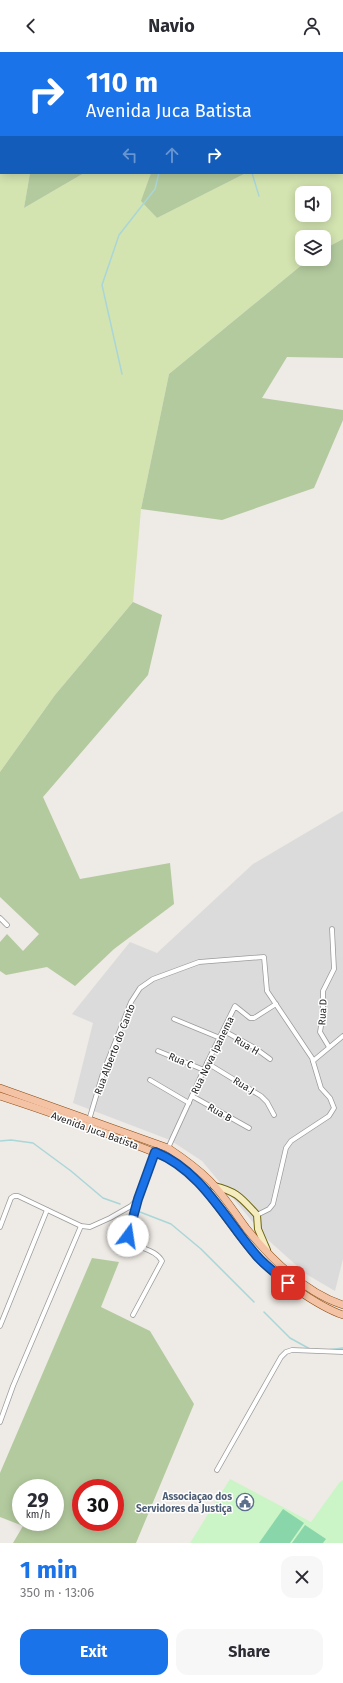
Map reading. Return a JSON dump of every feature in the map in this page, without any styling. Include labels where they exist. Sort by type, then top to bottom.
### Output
[{"type":"main road","name":"Avenida Juca Batista","points":[[0,1088],[168,1148],[188,1161],[214,1186],[269,1255],[305,1285],[332,1301],[343,1305]]},
{"type":"main road","name":"Avenida Juca Batista","points":[[0,1096],[87,1125],[163,1155],[184,1169],[203,1187],[221,1212],[257,1256],[272,1270],[297,1290],[343,1315]]},
{"type":"main road","points":[[221,1212],[223,1197]]},
{"type":"main road","points":[[257,1256],[264,1258],[269,1255]]},
{"type":"street","points":[[0,918],[7,925]]},
{"type":"street","name":"Rua D","points":[[329,1047],[320,1032],[323,1014],[323,991],[334,969],[332,929]]},
{"type":"street","name":"Rua Alberto do Canto","points":[[89,1120],[103,1073],[131,1002],[140,988],[153,979],[199,962],[264,957],[267,990],[276,1004]]},
{"type":"street","points":[[258,1215],[269,1209],[273,1204],[286,1148],[291,1141],[319,1123],[333,1111],[333,1104],[321,1088],[313,1061],[276,1004]]},
{"type":"street","name":"Rua Nova Ipanema","points":[[168,1148],[235,1006],[250,1018],[254,1018],[276,1004]]},
{"type":"street","points":[[174,1019],[220,1038]]},
{"type":"street","name":"Rua H","points":[[224,1031],[255,1048],[270,1059]]},
{"type":"street","points":[[313,1061],[343,1036]]},
{"type":"street","name":"Rua C","points":[[158,1051],[204,1070]]},
{"type":"street","name":"Rua J","points":[[207,1063],[261,1096],[268,1102],[274,1115]]},
{"type":"street","points":[[150,1080],[189,1103]]},
{"type":"street","name":"Rua B","points":[[192,1096],[248,1128]]},
{"type":"street","points":[[132,1315],[162,1261],[159,1256],[132,1243],[128,1239],[128,1233],[138,1199],[155,1152]]},
{"type":"street","points":[[214,1186],[230,1190],[258,1215],[258,1229],[269,1255]]},
{"type":"street","points":[[223,1197],[230,1193],[235,1194]]},
{"type":"street","points":[[0,1227],[11,1198],[14,1196],[81,1226],[90,1227],[131,1206],[138,1199]]},
{"type":"street","points":[[0,1326],[2,1317],[47,1210]]},
{"type":"street","points":[[0,1422],[13,1386],[81,1226]]},
{"type":"street","points":[[217,1470],[281,1357],[286,1352],[292,1350],[343,1352]]},
{"type":"shaded area","points":[[343,811],[343,1259],[335,1291],[306,1274],[267,1239],[202,1161],[170,1140],[73,1103],[93,1023],[72,1014],[130,942],[157,953],[253,864]]},
{"type":"green space","points":[[0,174],[30,174],[24,208],[82,174],[151,174],[142,201],[157,218],[244,174],[343,174],[343,239],[331,245],[331,230],[295,230],[295,266],[300,266],[169,374],[141,509],[133,602],[55,695],[0,772]]},
{"type":"green space","points":[[30,174],[82,174],[24,208]]},
{"type":"green space","points":[[151,174],[244,174],[157,218],[141,201]]},
{"type":"green space","points":[[343,239],[343,358],[287,357],[262,398],[343,410],[343,420],[314,488],[222,520],[141,509],[169,374],[300,266],[331,266],[331,245]]},
{"type":"green space","points":[[133,602],[162,615],[148,675],[43,797],[80,879],[170,863],[174,904],[114,949],[75,986],[47,967],[6,975],[0,971],[0,942],[7,934],[23,951],[39,934],[0,897],[0,772],[55,695]]},
{"type":"green space","points":[[92,1258],[119,1262],[101,1307],[150,1331],[194,1404],[136,1543],[13,1543],[20,1531],[64,1531],[64,1479],[12,1479],[12,1522],[0,1517],[0,1473]]},
{"type":"green space","name":"Associaçao dos Servidores da Justiça","points":[[230,1479],[311,1522],[339,1483],[343,1480],[343,1543],[190,1543]]},
{"type":"green space","points":[[283,1509],[304,1523],[290,1543],[259,1543]]},
{"type":"green space","points":[[305,1525],[326,1539],[323,1543],[292,1543]]},
{"type":"waterway","points":[[122,374],[102,285],[119,235],[155,189],[159,174]]},
{"type":"waterway","points":[[252,174],[259,196]]},
{"type":"waterway","points":[[0,1141],[11,1140],[33,1143],[71,1171],[103,1198],[120,1204]]},
{"type":"waterway","points":[[140,1212],[171,1224],[201,1249],[254,1302]]},
{"type":"waterway","points":[[264,1312],[290,1338],[310,1349]]},
{"type":"waterway","points":[[327,1350],[343,1348]]},
{"type":"place","name":"Associaçao dos Servidores da Justiça","points":[[245,1502]]},
{"type":"route","points":[[128,1236],[138,1199],[155,1152],[163,1155],[184,1169],[203,1187],[221,1212],[257,1256],[288,1283]]}]
